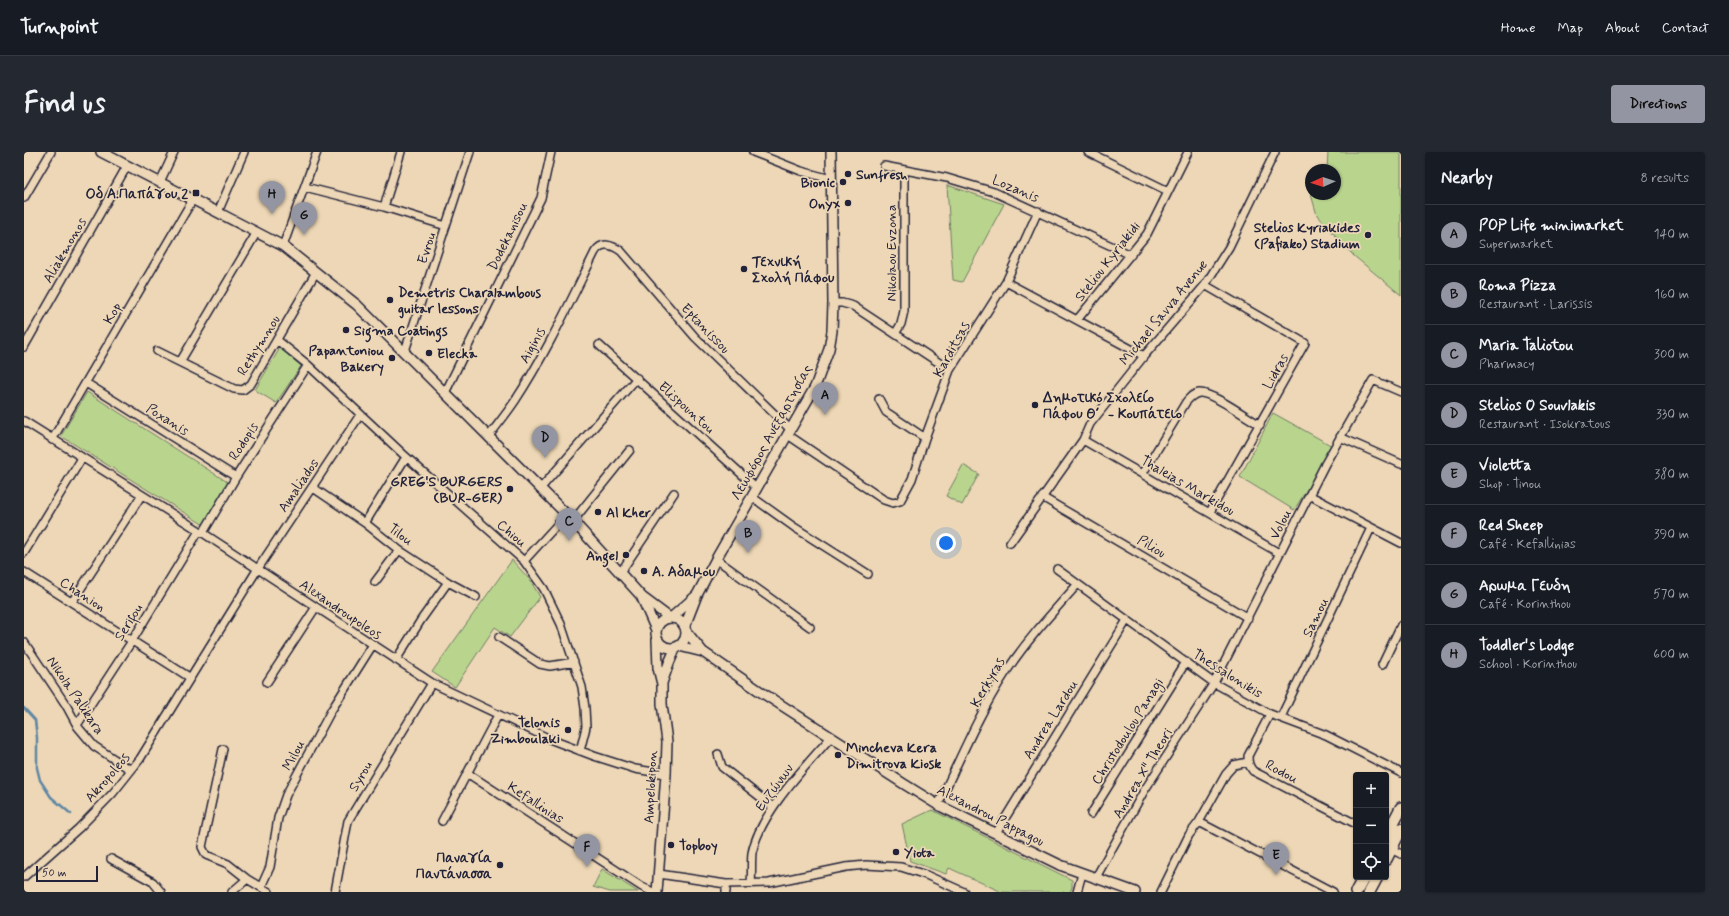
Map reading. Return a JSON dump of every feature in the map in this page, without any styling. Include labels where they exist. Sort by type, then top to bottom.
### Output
[{"type":"main road","points":[[1389,830],[1401,808]]},
{"type":"main road","points":[[1393,854],[1401,829]]},
{"type":"main road","points":[[1356,892],[1362,880]]},
{"type":"main road","points":[[1370,892],[1376,880]]},
{"type":"street","points":[[24,197],[51,152]]},
{"type":"street","points":[[101,152],[283,246],[357,305],[405,351],[570,518],[642,597],[670,618],[680,621],[685,629],[684,640],[678,647],[667,648],[663,646],[656,635],[642,597]]},
{"type":"street","points":[[160,182],[174,152]]},
{"type":"street","points":[[218,212],[244,152]]},
{"type":"street","points":[[283,246],[317,152]]},
{"type":"street","points":[[384,207],[401,152]]},
{"type":"street","name":"Evrou","points":[[405,351],[470,152]]},
{"type":"street","name":"Dodekanisou","points":[[445,393],[540,198],[551,152]]},
{"type":"street","points":[[753,152],[801,171],[831,179]]},
{"type":"street","name":"Λεωφόρος Ανεξαρτησίας","points":[[685,629],[697,596],[716,559],[815,387],[829,349],[832,331],[833,303],[831,152]]},
{"type":"street","points":[[1088,152],[1168,191]]},
{"type":"street","name":"Steliou Kyriakidi","points":[[1077,320],[1147,234],[1188,152]]},
{"type":"street","name":"Michael Savva Avenue","points":[[1010,543],[1083,440],[1090,424],[1144,356],[1205,285],[1229,247],[1275,152]]},
{"type":"street","name":"Aliakmonos","points":[[24,346],[127,166]]},
{"type":"street","name":"Lozanis","points":[[884,166],[971,184],[994,192],[1131,255]]},
{"type":"street","name":"Nikolaou Evzona","points":[[895,334],[901,324],[904,311],[904,170]]},
{"type":"street","points":[[304,187],[384,207],[446,226]]},
{"type":"street","name":"Kop","points":[[52,440],[193,199]]},
{"type":"street","name":"Karditsas","points":[[896,503],[903,497],[911,481],[950,370],[1006,282],[1038,211]]},
{"type":"street","points":[[180,362],[256,232]]},
{"type":"street","name":"Eptanissou","points":[[604,245],[612,246],[621,251],[695,337],[790,432],[884,500],[896,503]]},
{"type":"street","name":"Aiginis","points":[[489,436],[530,377],[597,248],[604,245]]},
{"type":"street","name":"Rethymnou","points":[[157,351],[234,389],[243,390],[250,384],[316,272]]},
{"type":"street","points":[[1006,282],[1144,356]]},
{"type":"street","name":"Lidras","points":[[1205,285],[1305,343],[1210,512]]},
{"type":"street","points":[[833,303],[842,303],[853,306],[950,370]]},
{"type":"street","name":"Chiou","points":[[277,340],[308,365],[406,458],[524,561],[546,592],[561,624],[582,687],[586,727],[580,750]]},
{"type":"street","name":"Elispountou","points":[[600,345],[758,488]]},
{"type":"street","name":"Rodopis","points":[[201,532],[308,365]]},
{"type":"street","points":[[540,489],[637,378]]},
{"type":"street","name":"Volou","points":[[1214,682],[1248,618],[1309,495],[1373,380],[1401,392]]},
{"type":"street","name":"Poxanis","points":[[86,383],[236,478]]},
{"type":"street","points":[[1143,473],[1186,402],[1192,395],[1199,393],[1211,396],[1260,425]]},
{"type":"street","points":[[879,399],[886,412],[925,438]]},
{"type":"street","name":"Amaliados","points":[[189,678],[257,570],[360,415]]},
{"type":"street","name":"Alexandroupoleos","points":[[24,421],[141,496],[201,532],[257,570],[316,607],[372,646],[432,683],[498,715],[612,763],[634,769],[666,774]]},
{"type":"street","points":[[1340,437],[1401,464]]},
{"type":"street","name":"Thaleias Markidou","points":[[1083,440],[1143,473],[1279,553]]},
{"type":"street","points":[[524,561],[570,518],[630,450]]},
{"type":"street","points":[[24,553],[82,458]]},
{"type":"street","points":[[365,522],[406,458]]},
{"type":"street","name":"Tilou","points":[[312,487],[365,522],[399,550],[448,582],[476,597]]},
{"type":"street","points":[[620,573],[674,493]]},
{"type":"street","points":[[1309,495],[1401,543]]},
{"type":"street","points":[[72,602],[141,496]]},
{"type":"street","points":[[752,496],[794,527],[868,574]]},
{"type":"street","name":"Piliou","points":[[1042,497],[1248,618]]},
{"type":"street","name":"Samou","points":[[1281,717],[1371,528]]},
{"type":"street","name":"Serifou","points":[[77,725],[201,532]]},
{"type":"street","points":[[375,582],[399,550]]},
{"type":"street","points":[[716,559],[810,627]]},
{"type":"street","name":"Thessalonikis","points":[[1057,569],[1077,585],[1214,682],[1270,714],[1326,735],[1401,773]]},
{"type":"street","name":"Chanion","points":[[24,572],[189,678]]},
{"type":"street","points":[[396,660],[421,620],[448,582]]},
{"type":"street","name":"Kerkyras","points":[[938,805],[989,701],[1005,673],[1027,642],[1077,585]]},
{"type":"street","name":"Λεωφόρος Ανεξαρτησίας","points":[[670,618],[697,596]]},
{"type":"street","points":[[267,682],[316,607]]},
{"type":"street","points":[[656,635],[662,620],[670,618]]},
{"type":"street","name":"Andrea Lardou","points":[[996,833],[1127,620]]},
{"type":"street","points":[[1382,665],[1401,625]]},
{"type":"street","name":"Alexandrou Pappagou","points":[[685,629],[703,652],[831,737],[938,805],[1060,865],[1095,879],[1135,892]]},
{"type":"street","name":"Ampelokipon","points":[[656,635],[658,668],[662,684],[662,704],[667,742],[657,892]]},
{"type":"street","points":[[498,637],[545,666],[574,662]]},
{"type":"street","name":"Nikola Palikara","points":[[24,642],[66,705],[77,725],[94,746],[131,770]]},
{"type":"street","name":"Milou","points":[[261,887],[270,868],[278,818],[286,795],[331,711],[372,646]]},
{"type":"street","name":"Alexandrou Pappagou","points":[[678,647],[703,652]]},
{"type":"street","name":"Ampelokipon","points":[[662,684],[669,663],[678,647]]},
{"type":"street","name":"Christodoulou Panagi","points":[[1090,814],[1186,662]]},
{"type":"street","name":"Akropoleos","points":[[24,876],[79,828],[113,793],[140,759],[189,678]]},
{"type":"street","name":"Andrea X\" Theori","points":[[1095,879],[1144,791],[1214,682]]},
{"type":"street","name":"Syrou","points":[[335,892],[348,821],[432,683]]},
{"type":"street","name":"Rodou","points":[[1270,714],[1250,751],[1248,762],[1253,770],[1353,822]]},
{"type":"street","points":[[442,821],[498,715]]},
{"type":"street","name":"Ευζώνων","points":[[751,883],[752,852],[773,807],[806,765],[831,737]]},
{"type":"street","points":[[223,749],[202,847],[206,855],[228,864],[247,879],[269,892]]},
{"type":"street","points":[[718,754],[722,768],[773,807]]},
{"type":"street","points":[[1161,892],[1189,835],[1199,822],[1226,774],[1234,765],[1248,762]]},
{"type":"street","name":"Kefallinias","points":[[467,773],[642,887],[653,892]]},
{"type":"street","points":[[1199,822],[1333,892]]},
{"type":"street","points":[[111,858],[153,882],[161,892]]},
{"type":"street","points":[[659,874],[726,884],[769,883],[866,864],[901,868],[926,875],[946,888],[964,892]]},
{"type":"street","points":[[1077,892],[1082,874]]},
{"type":"street","points":[[232,892],[247,879]]},
{"type":"street","points":[[726,884],[726,892]]},
{"type":"green space","name":"Stelios Kyriakides (Pafiako) Stadium","points":[[1328,152],[1401,152],[1401,295],[1354,256],[1317,215],[1313,200],[1341,200],[1341,164],[1327,164]]},
{"type":"green space","points":[[947,185],[1004,204],[962,282],[953,280]]},
{"type":"green space","points":[[280,348],[301,366],[276,403],[255,390]]},
{"type":"green space","points":[[87,392],[229,483],[204,525],[61,436]]},
{"type":"green space","points":[[1273,413],[1334,447],[1294,510],[1240,477]]},
{"type":"green space","points":[[963,465],[979,474],[962,505],[946,496]]},
{"type":"green space","points":[[512,560],[530,580],[540,597],[510,637],[495,627],[455,687],[432,672]]},
{"type":"green space","points":[[932,810],[1072,880],[1070,892],[1002,892],[949,868],[946,874],[910,861],[902,824]]},
{"type":"green space","points":[[602,869],[638,892],[610,892],[593,887]]},
{"type":"waterway","points":[[24,708],[35,720],[37,738],[37,768],[40,780],[51,797],[71,814]]},
{"type":"place","name":"Sunfresh","points":[[848,174]]},
{"type":"place","name":"Bionic","points":[[843,182]]},
{"type":"place","name":"Οδ Α.Παπάγου 2","points":[[196,193]]},
{"type":"place","name":"Onyx","points":[[848,203]]},
{"type":"place","name":"Toddler's Lodge","points":[[272,214]]},
{"type":"place","name":"Αρωμα Γευδη","points":[[304,235]]},
{"type":"place","name":"Stelios Kyriakides (Pafiako) Stadium","points":[[1368,235]]},
{"type":"place","name":"Τεχνική Σχολή Πάφου","points":[[744,269]]},
{"type":"place","name":"Demetris Charalambous guitar lessons","points":[[390,300]]},
{"type":"place","name":"Sigma Coatings","points":[[346,330]]},
{"type":"place","name":"Elecka","points":[[429,353]]},
{"type":"place","name":"Papantoniou Bakery","points":[[392,358]]},
{"type":"place","name":"Δημοτικό Σχολείο Πάφου Θ΄ - Κουπάτειο","points":[[1035,405]]},
{"type":"place","name":"POP Life minimarket","points":[[825,415]]},
{"type":"place","name":"Stelios O Souvlakis","points":[[545,458]]},
{"type":"place","name":"GREG'S BURGERS (BUR-GER)","points":[[510,489]]},
{"type":"place","name":"Al Kher","points":[[598,512]]},
{"type":"place","name":"Maria Taliotou","points":[[569,541]]},
{"type":"place","name":"Roma Pizza","points":[[748,553]]},
{"type":"place","name":"Angel","points":[[626,555]]},
{"type":"place","name":"Α. Αδαμου","points":[[644,571]]},
{"type":"place","name":"Telonis Zimboulaki","points":[[568,730]]},
{"type":"place","name":"Mincheva Kera Dimitrova Kiosk","points":[[838,755]]},
{"type":"place","name":"Topboy","points":[[671,845]]},
{"type":"place","name":"Yiota","points":[[896,852]]},
{"type":"place","name":"Παναγία Παντάνασσα","points":[[500,865]]},
{"type":"place","name":"Red Sheep","points":[[587,867]]},
{"type":"place","name":"Violetta","points":[[1276,875]]}]
